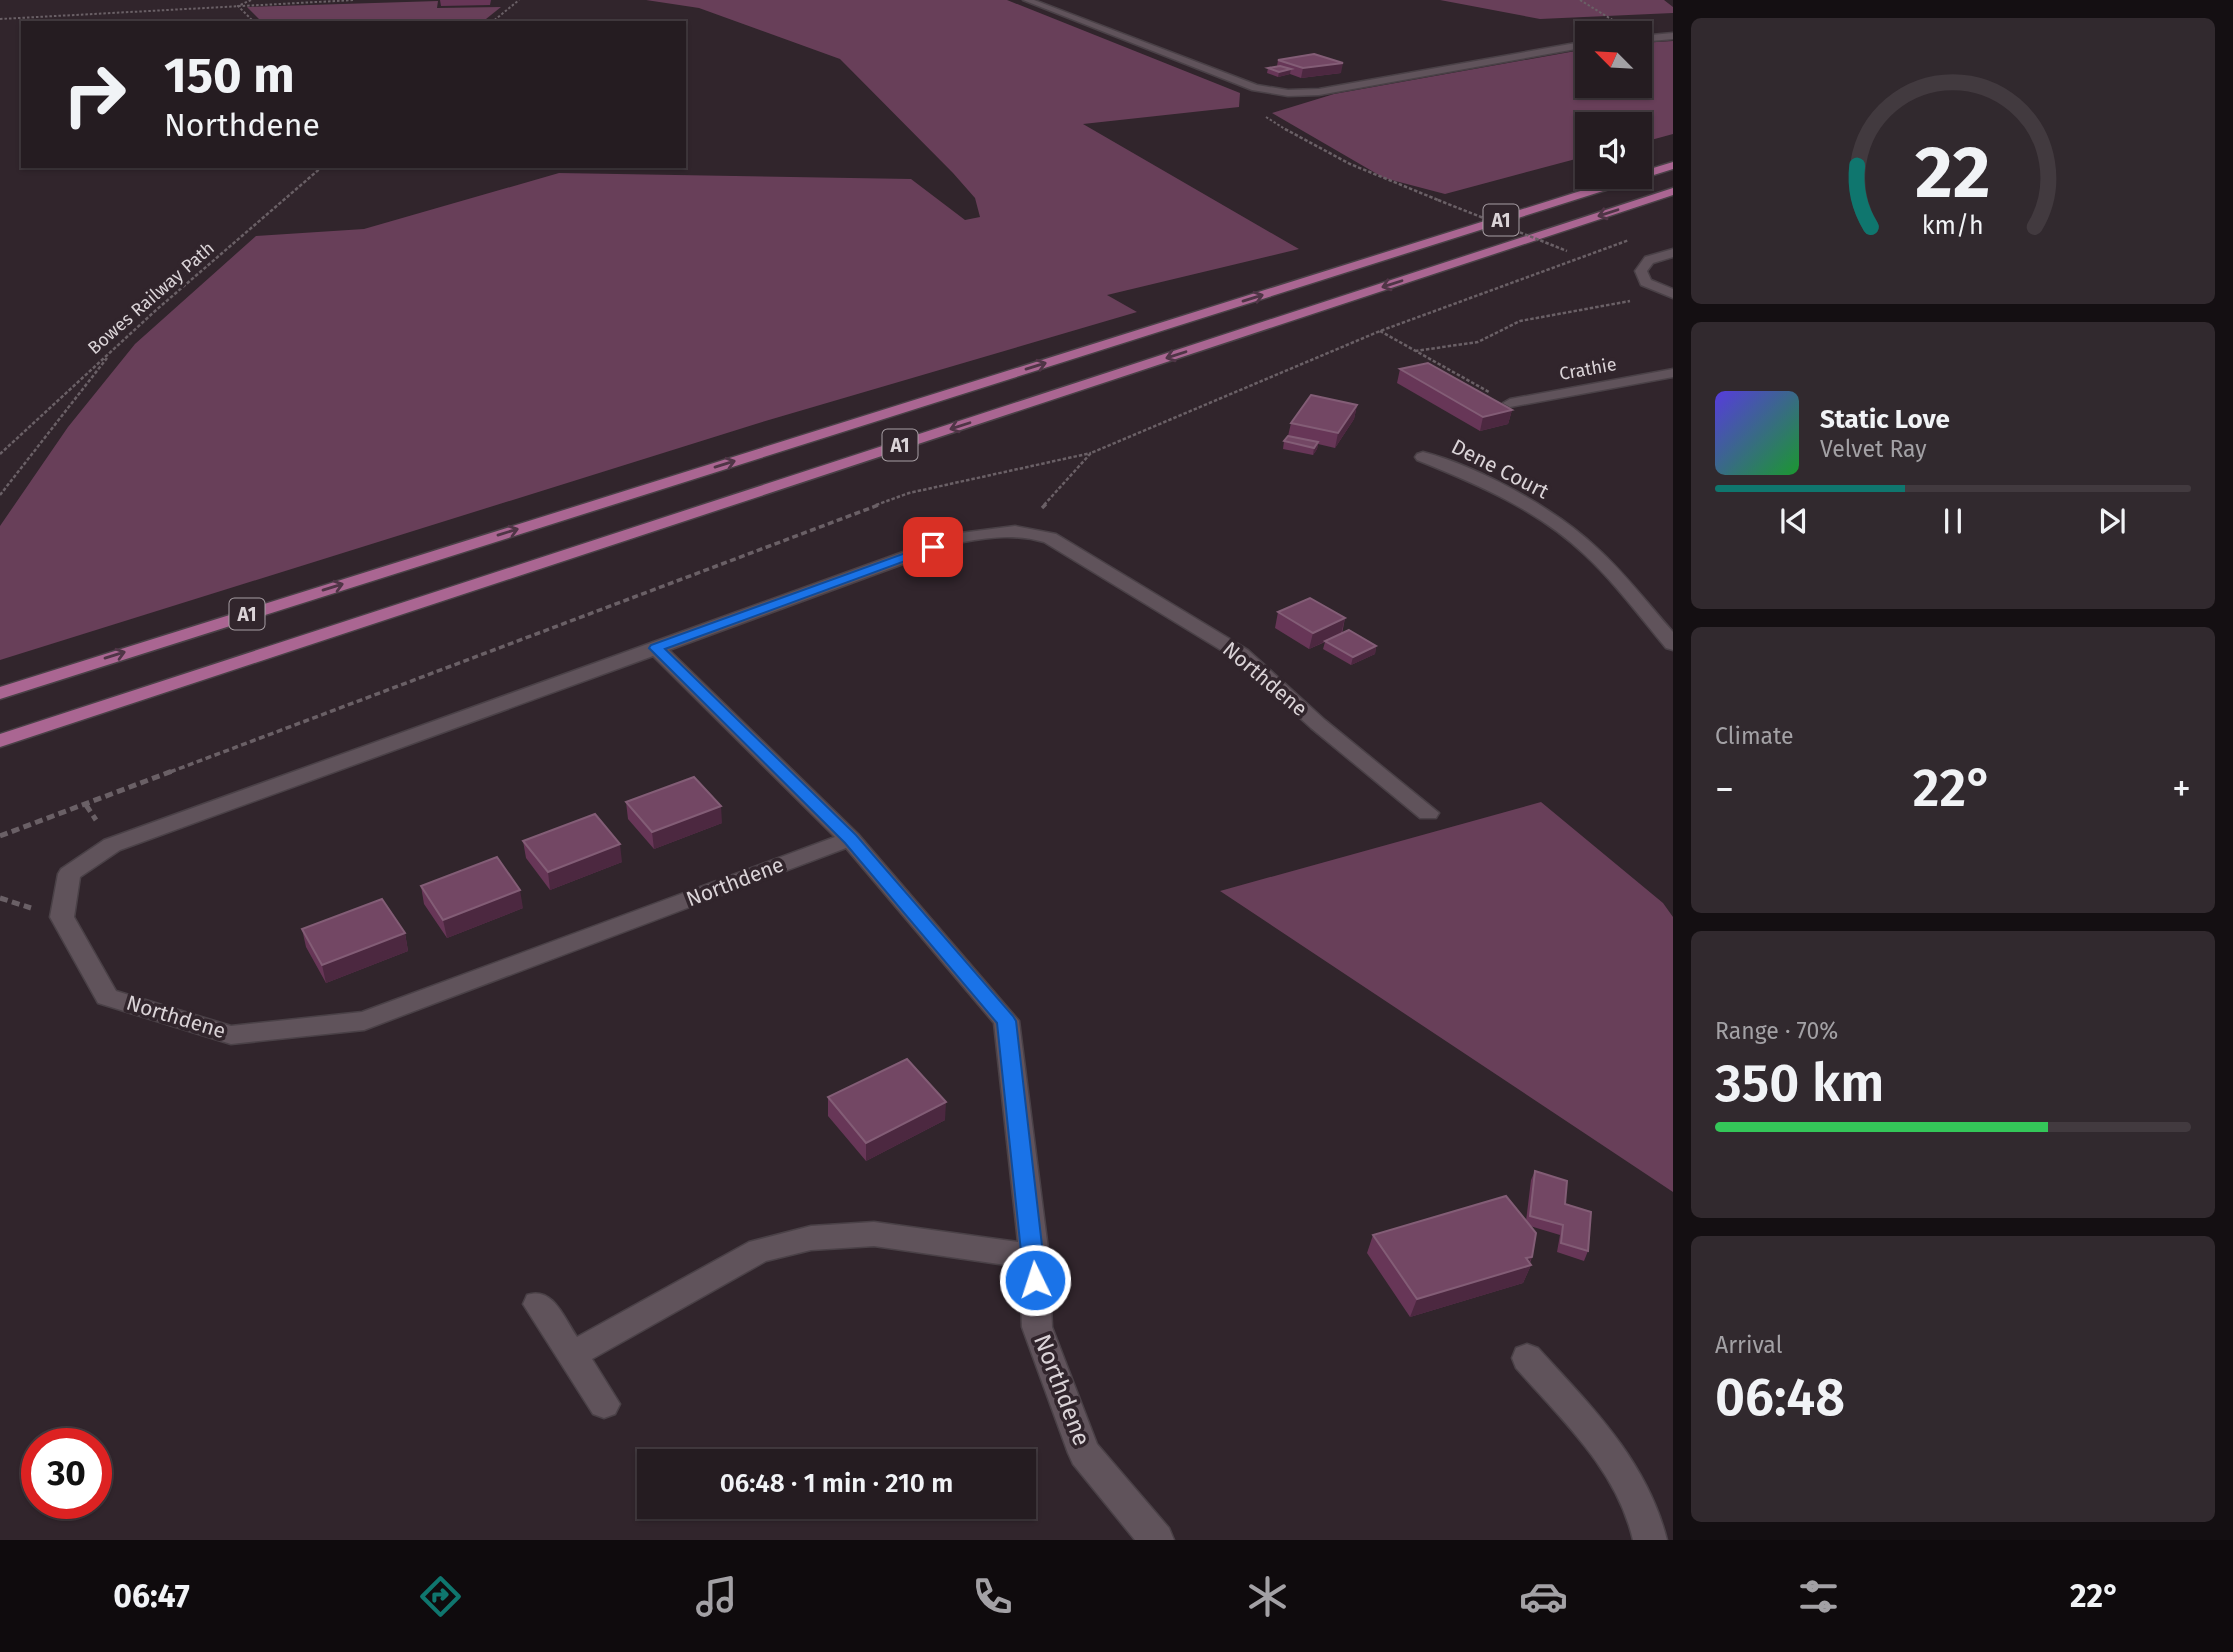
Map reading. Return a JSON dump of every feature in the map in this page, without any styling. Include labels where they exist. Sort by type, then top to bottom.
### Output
[{"type":"highway","name":"A1","points":[[1652,172],[1673,165]]},
{"type":"highway","name":"A1","points":[[0,691],[1597,189]]},
{"type":"highway","name":"A1","points":[[0,741],[1673,191]]},
{"type":"highway","name":"A1","points":[[0,751],[127,698]]},
{"type":"street","points":[[1027,0],[1255,88],[1288,93],[1338,90],[1575,46]]},
{"type":"street","points":[[1652,38],[1673,36]]},
{"type":"street","points":[[1672,294],[1646,282],[1641,271],[1649,260],[1673,253]]},
{"type":"street","name":"Crathie","points":[[1510,403],[1673,373]]},
{"type":"street","name":"Dene Court","points":[[1423,457],[1522,501],[1590,550],[1673,643]]},
{"type":"street","name":"Northdene","points":[[850,839],[364,1021],[231,1035],[107,997],[62,917],[69,874],[112,845],[959,538],[997,530],[1023,530],[1049,538],[1241,654],[1318,724],[1428,813]]},
{"type":"street","name":"Northdene","points":[[656,648],[850,839],[1006,1021],[1034,1257],[1037,1327],[1084,1453],[1157,1540]]},
{"type":"street","points":[[572,1355],[759,1251],[811,1238],[874,1234],[1034,1257]]},
{"type":"street","points":[[538,1304],[604,1404]]},
{"type":"street","points":[[1527,1358],[1615,1457],[1648,1524],[1650,1540]]},
{"type":"path","points":[[238,6],[251,0]]},
{"type":"path","points":[[0,19],[354,0]]},
{"type":"path","points":[[493,21],[519,0]]},
{"type":"path","points":[[1580,0],[1614,21]]},
{"type":"path","points":[[238,6],[253,21]]},
{"type":"path","points":[[1258,111],[1300,138],[1376,178],[1567,251]]},
{"type":"path","name":"Bowes Railway Path","points":[[0,454],[116,346],[321,168]]},
{"type":"path","points":[[0,836],[909,493],[1091,453],[1380,331],[1632,239]]},
{"type":"path","points":[[1415,351],[1478,342],[1520,321],[1672,294]]},
{"type":"path","points":[[1380,331],[1510,403]]},
{"type":"path","points":[[0,495],[116,346]]},
{"type":"path","points":[[1023,530],[1091,453]]},
{"type":"shaded area","points":[[646,0],[1007,0],[1240,93],[1239,107],[1083,124],[1299,249],[1107,295],[1137,312],[759,423],[0,660],[0,526],[68,427],[135,344],[256,236],[364,229],[559,173],[911,179],[965,220],[980,217],[975,198],[953,173],[840,59],[699,8]]},
{"type":"shaded area","points":[[1440,0],[1664,0],[1673,7],[1673,13],[1540,19]]},
{"type":"shaded area","points":[[438,1],[437,8],[501,7],[484,21],[261,21],[247,7]]},
{"type":"shaded area","points":[[1673,41],[1673,134],[1652,140],[1652,112],[1575,112],[1575,159],[1445,194],[1384,178],[1272,113],[1334,94],[1575,51],[1575,98],[1652,98],[1652,42]]},
{"type":"shaded area","points":[[1541,802],[1663,903],[1673,917],[1673,1192],[1220,891]]},
{"type":"building","points":[[1314,54],[1343,63],[1303,68],[1278,60]]},
{"type":"building","points":[[1280,66],[1291,69],[1279,72],[1268,68]]},
{"type":"building","points":[[1428,363],[1512,410],[1483,417],[1400,369]]},
{"type":"building","points":[[1311,395],[1357,405],[1338,433],[1291,423]]},
{"type":"building","points":[[1288,436],[1318,442],[1314,448],[1284,441]]},
{"type":"building","points":[[1310,598],[1345,618],[1313,633],[1278,612]]},
{"type":"building","points":[[1349,630],[1376,646],[1353,657],[1325,641]]},
{"type":"building","points":[[694,777],[721,806],[652,832],[626,802]]},
{"type":"building","points":[[595,814],[620,844],[548,872],[523,841]]},
{"type":"building","points":[[497,857],[520,890],[443,920],[421,886]]},
{"type":"building","points":[[382,899],[405,933],[322,965],[302,929]]},
{"type":"building","points":[[907,1059],[946,1102],[866,1143],[828,1097]]},
{"type":"building","points":[[1535,1171],[1567,1181],[1565,1204],[1591,1212],[1588,1251],[1561,1243],[1563,1225],[1530,1216]]},
{"type":"building","points":[[1506,1196],[1536,1233],[1532,1257],[1526,1258],[1531,1265],[1417,1299],[1373,1235]]},
{"type":"route","points":[[933,547],[656,648],[850,839],[1006,1021],[1035,1280]]}]
